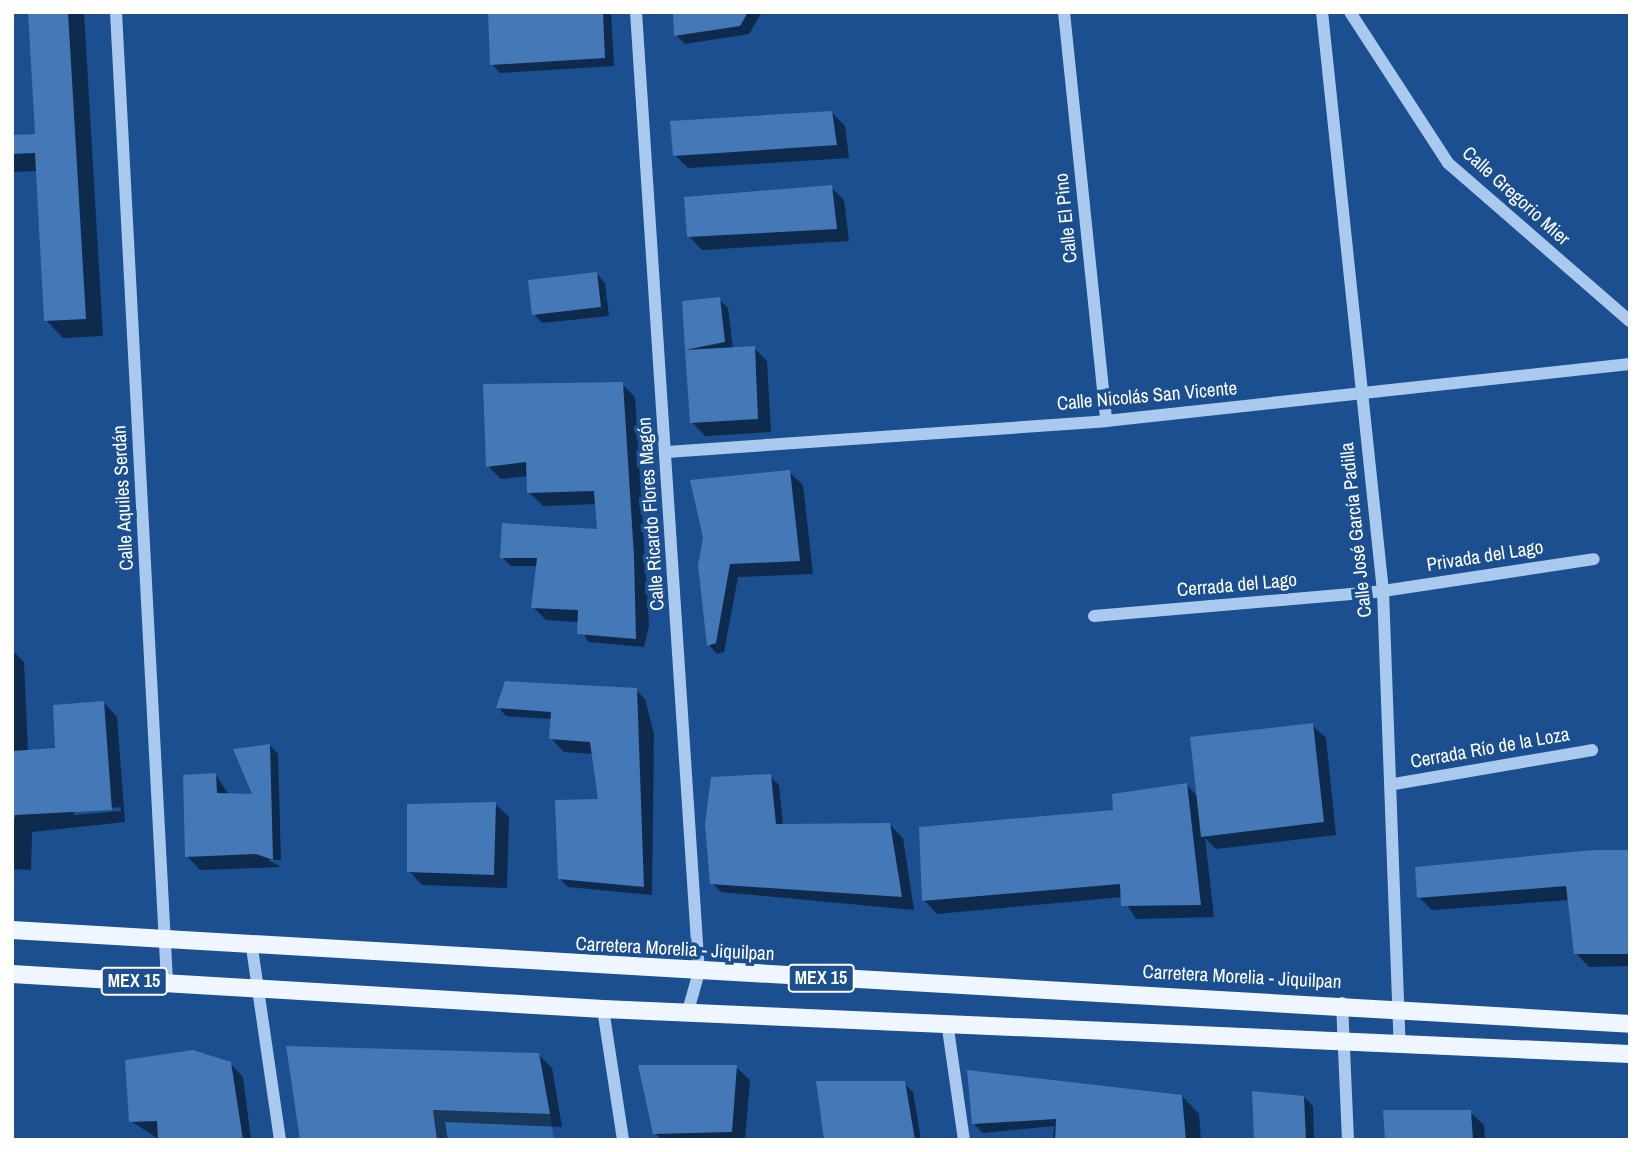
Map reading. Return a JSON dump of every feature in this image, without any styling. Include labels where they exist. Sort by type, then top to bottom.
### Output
[{"type":"main road","name":"Carretera Morelia - Jiquilpan","points":[[12,930],[252,948],[1342,1003],[1630,1024]]},
{"type":"main road","name":"MEX 15","points":[[12,974],[603,1009],[947,1022],[1341,1044],[1630,1054]]},
{"type":"street","name":"Calle Aquiles Serdán","points":[[116,12],[167,982]]},
{"type":"street","name":"Calle Ricardo Flores Magón","points":[[636,12],[667,452],[699,972],[688,1012]]},
{"type":"street","name":"Calle El Pino","points":[[1064,12],[1106,421]]},
{"type":"street","name":"Calle José García Padilla","points":[[1322,12],[1383,591],[1394,784],[1400,1045]]},
{"type":"street","name":"Calle Gregorio Mier","points":[[1350,12],[1448,163],[1630,321]]},
{"type":"street","name":"Calle Nicolás San Vicente","points":[[667,452],[1106,421],[1362,396],[1630,364]]},
{"type":"street","name":"Privada del Lago","points":[[1383,591],[1594,559]]},
{"type":"street","name":"Cerrada del Lago","points":[[1094,616],[1383,591]]},
{"type":"street","name":"Cerrada Río de la Loza","points":[[1394,784],[1592,750]]},
{"type":"street","points":[[252,948],[280,1140]]},
{"type":"street","points":[[1342,1003],[1341,1044],[1348,1140]]},
{"type":"street","points":[[603,1009],[623,1140]]},
{"type":"street","points":[[947,1022],[964,1140]]},
{"type":"shaded area","points":[[433,1110],[550,1114],[554,1140],[437,1140]]},
{"type":"building","points":[[28,12],[68,12],[86,319],[44,321],[35,153],[12,154],[12,135],[35,134]]},
{"type":"building","points":[[488,12],[603,12],[605,58],[490,65]]},
{"type":"building","points":[[673,12],[748,12],[740,26],[674,36]]},
{"type":"building","points":[[832,111],[837,145],[673,156],[670,121]]},
{"type":"building","points":[[832,185],[837,229],[687,237],[684,197]]},
{"type":"building","points":[[597,272],[601,307],[532,315],[528,280]]},
{"type":"building","points":[[720,297],[725,342],[685,350],[682,301]]},
{"type":"building","points":[[755,346],[758,419],[690,423],[685,350]]},
{"type":"building","points":[[623,382],[634,556],[636,639],[577,634],[578,610],[531,608],[537,558],[500,558],[502,523],[597,529],[594,491],[527,493],[526,462],[486,467],[483,384]]},
{"type":"building","points":[[790,470],[800,561],[730,564],[716,643],[707,646],[698,565],[703,538],[690,480]]},
{"type":"building","points":[[505,681],[637,688],[644,887],[558,879],[555,800],[598,799],[590,742],[549,739],[551,712],[496,708]]},
{"type":"building","points":[[104,701],[112,810],[15,815],[12,828],[12,751],[55,748],[53,705]]},
{"type":"building","points":[[1313,723],[1324,822],[1201,837],[1190,737]]},
{"type":"building","points":[[270,744],[273,860],[256,854],[185,857],[183,775],[216,773],[217,793],[252,794],[233,749]]},
{"type":"building","points":[[771,774],[776,824],[890,823],[902,897],[710,884],[705,824],[711,777]]},
{"type":"building","points":[[1187,783],[1201,905],[1121,906],[1120,884],[922,901],[919,827],[1113,810],[1112,794]]},
{"type":"building","points":[[496,802],[494,875],[407,872],[407,804]]},
{"type":"building","points":[[1593,850],[1630,850],[1630,954],[1574,954],[1566,886],[1417,898],[1415,867]]},
{"type":"building","points":[[286,1046],[539,1053],[550,1114],[433,1110],[437,1140],[300,1140]]},
{"type":"building","points":[[193,1050],[231,1062],[243,1140],[158,1140],[157,1121],[129,1122],[125,1060]]},
{"type":"building","points":[[638,1065],[737,1065],[732,1132],[653,1134]]},
{"type":"building","points":[[967,1070],[1182,1095],[1186,1140],[1055,1140],[1056,1119],[972,1124]]},
{"type":"building","points":[[816,1081],[905,1081],[915,1140],[824,1140]]},
{"type":"building","points":[[1252,1091],[1304,1096],[1306,1140],[1254,1140]]},
{"type":"building","points":[[1383,1110],[1471,1110],[1473,1140],[1385,1140]]}]
